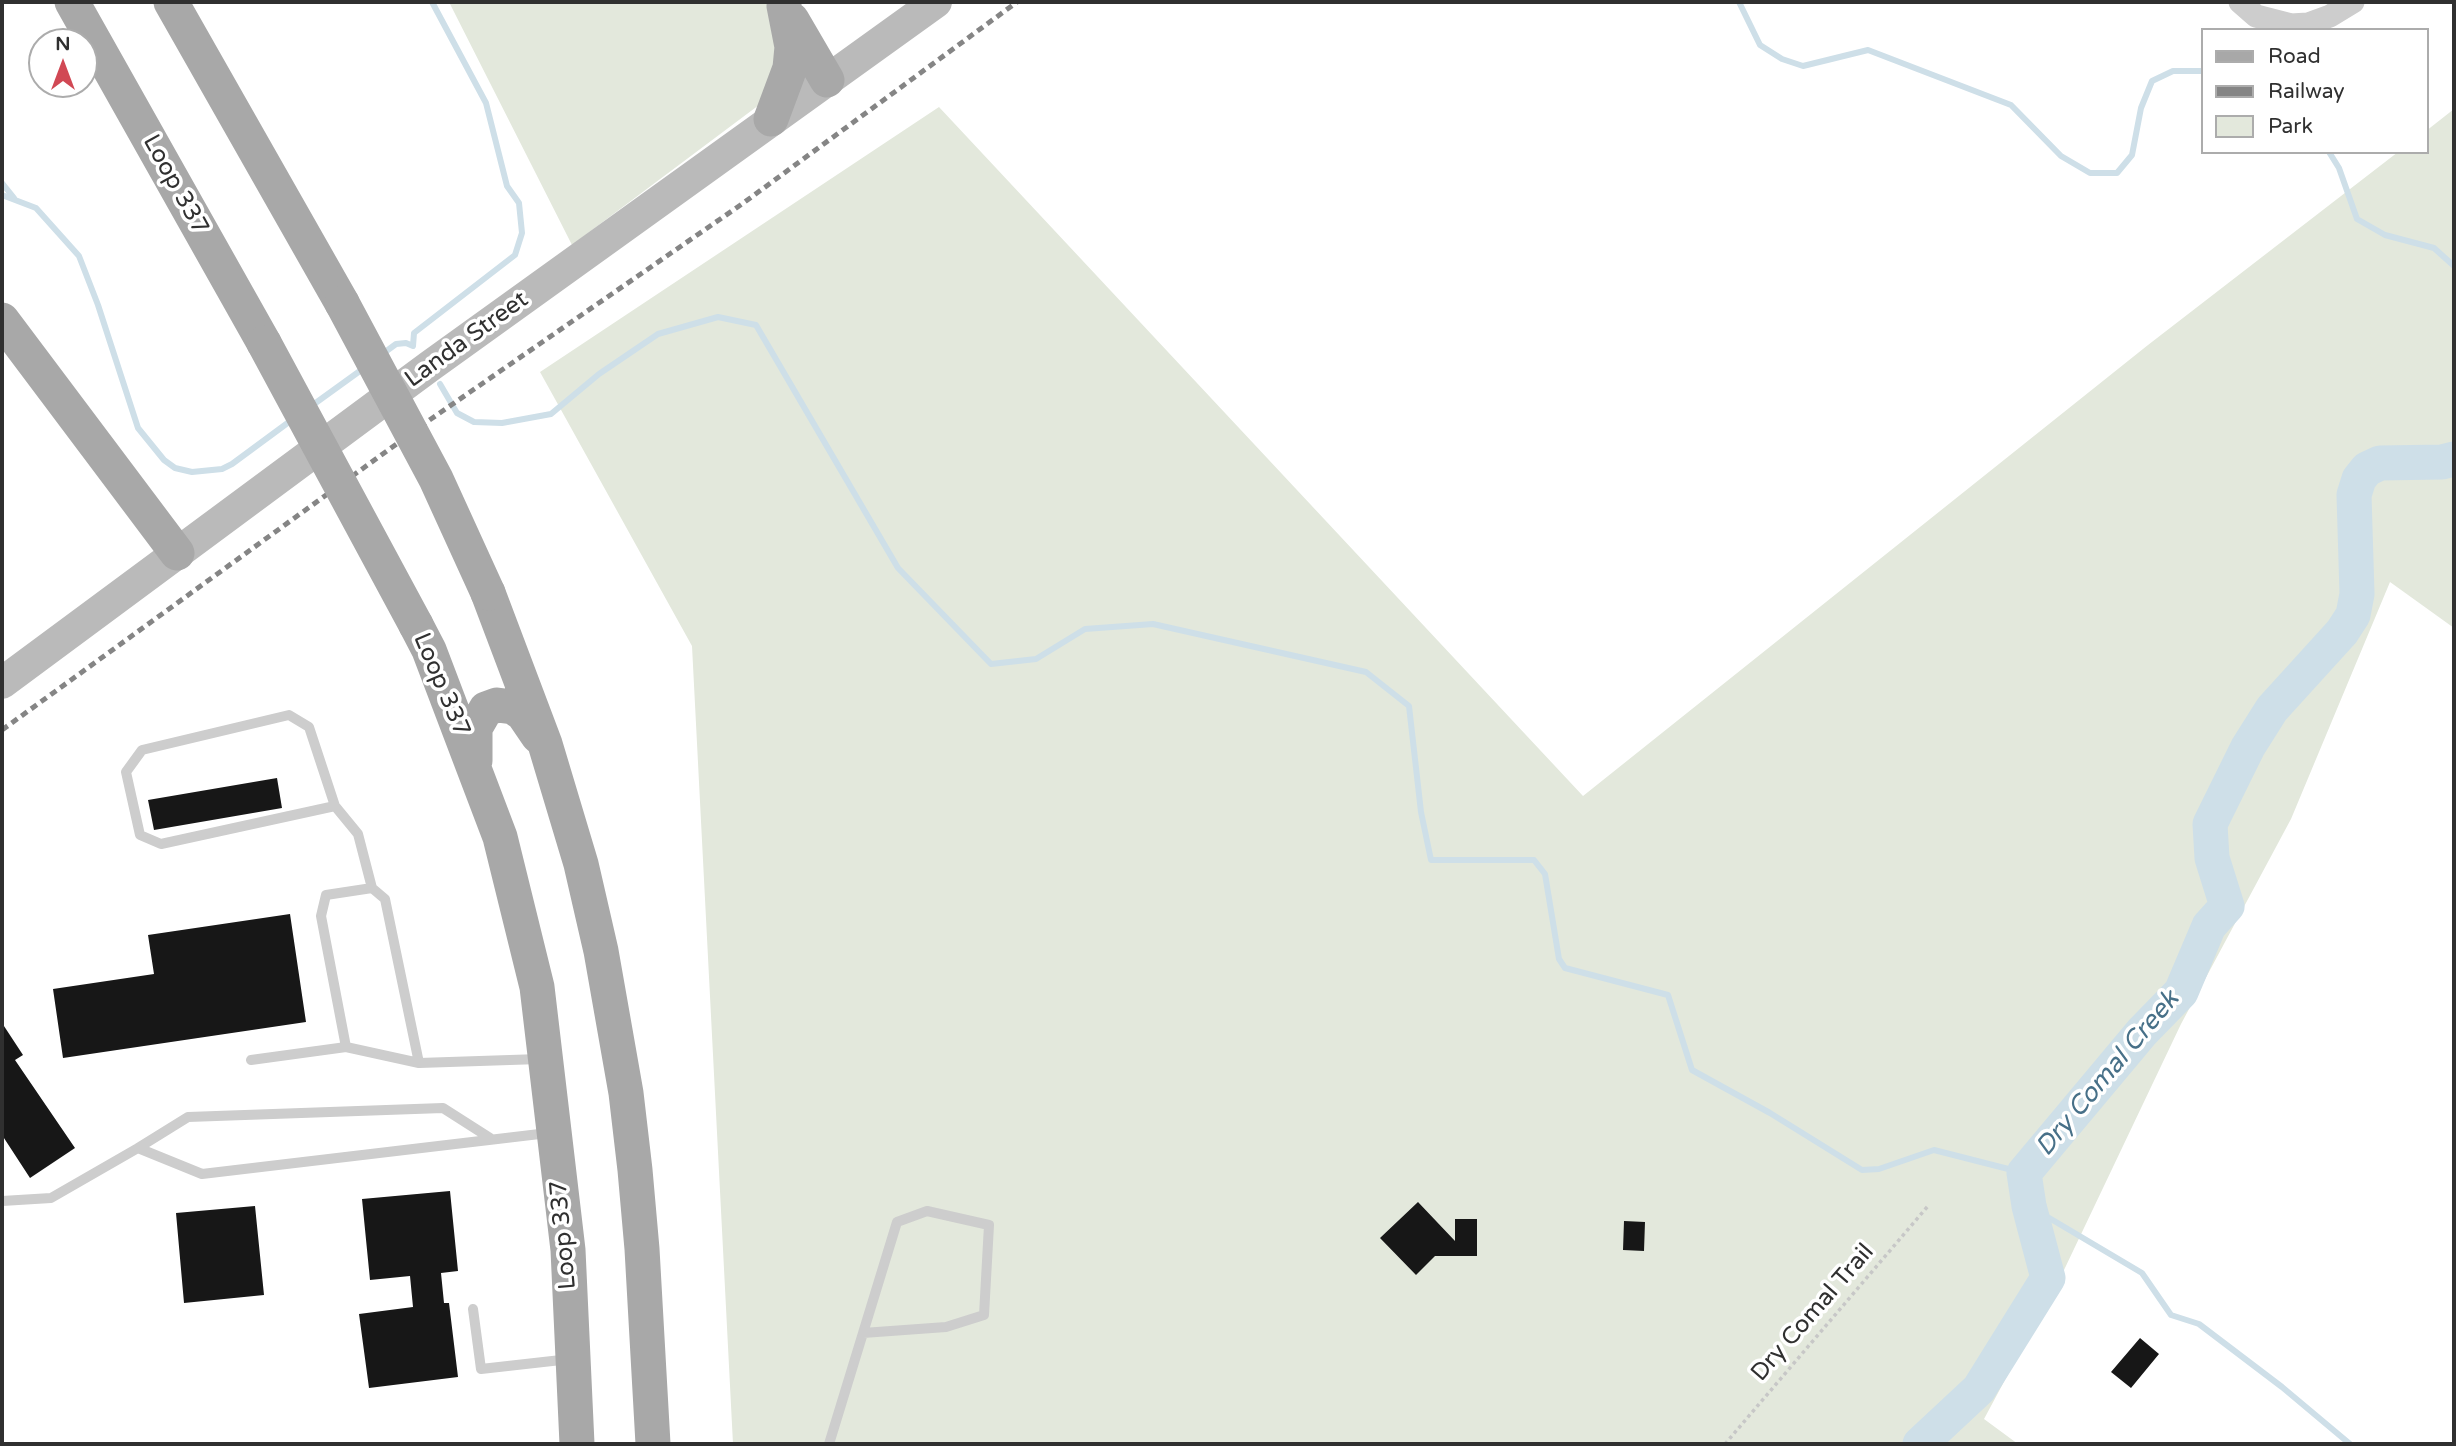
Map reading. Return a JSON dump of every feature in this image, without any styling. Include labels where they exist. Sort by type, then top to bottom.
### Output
[{"type":"main road","name":"Loop 337","points":[[72,2],[264,343],[429,650],[500,837],[537,987],[568,1250],[577,1444]]},
{"type":"main road","points":[[172,2],[342,303],[436,479],[488,593],[550,758],[581,864],[601,951],[626,1093],[642,1249],[653,1444]]},
{"type":"main road","points":[[783,4],[827,80]]},
{"type":"main road","points":[[771,119],[790,68],[792,47],[783,4]]},
{"type":"main road","points":[[2,320],[177,553]]},
{"type":"main road","points":[[475,769],[475,728],[486,709],[497,705],[513,706],[530,721],[550,758]]},
{"type":"street","name":"Landa Street","points":[[2,682],[771,119],[936,2]]},
{"type":"street","points":[[2240,2],[2256,16],[2291,25],[2308,24],[2330,16],[2353,2]]},
{"type":"lane","points":[[335,806],[161,845],[140,835],[126,772],[142,750],[289,715],[309,727],[335,806],[358,834],[372,888],[384,899],[419,1063]]},
{"type":"lane","points":[[346,1047],[321,916],[326,895],[372,888]]},
{"type":"lane","points":[[251,1059],[346,1047],[419,1063],[546,1059]]},
{"type":"lane","points":[[2,1201],[51,1198],[188,1117],[443,1108],[490,1139]]},
{"type":"lane","points":[[138,1147],[202,1174],[554,1132]]},
{"type":"lane","points":[[829,1444],[863,1333],[897,1222],[927,1211],[989,1225],[984,1315],[946,1327],[863,1333]]},
{"type":"lane","points":[[473,1309],[481,1369],[573,1359]]},
{"type":"path","name":"Dry Comal Trail","points":[[1725,1444],[1928,1206]]},
{"type":"green space","points":[[449,2],[770,2],[782,41],[771,96],[572,245]]},
{"type":"green space","points":[[939,107],[1583,796],[2148,345],[2395,154],[2428,154],[2428,129],[2454,109],[2454,628],[2390,582],[2291,819],[2181,1024],[2064,1270],[1984,1419],[2018,1444],[733,1444],[692,646],[540,372]]},
{"type":"building","points":[[277,778],[282,808],[154,830],[148,800]]},
{"type":"building","points":[[290,914],[306,1022],[63,1058],[53,989],[154,974],[148,935]]},
{"type":"building","points":[[2,1023],[23,1055],[15,1060],[75,1148],[30,1178],[2,1135]]},
{"type":"building","points":[[450,1191],[458,1271],[441,1273],[444,1303],[449,1303],[458,1377],[369,1388],[359,1314],[413,1307],[410,1276],[370,1280],[362,1199]]},
{"type":"building","points":[[1418,1202],[1455,1241],[1455,1219],[1477,1219],[1477,1256],[1435,1256],[1416,1275],[1380,1238]]},
{"type":"building","points":[[255,1206],[264,1295],[184,1303],[176,1213]]},
{"type":"building","points":[[1624,1221],[1645,1222],[1644,1251],[1623,1250]]},
{"type":"building","points":[[2140,1338],[2159,1354],[2131,1388],[2111,1372]]},
{"type":"waterway","points":[[381,355],[396,344],[406,343],[413,346],[414,333],[515,255],[522,233],[519,203],[507,186],[486,103],[432,2]]},
{"type":"waterway","points":[[1739,2],[1760,45],[1782,59],[1803,66],[1868,50],[2011,105],[2061,156],[2090,173],[2117,173],[2132,155],[2141,108],[2152,81],[2173,71],[2200,71]]},
{"type":"waterway","points":[[2330,154],[2339,168],[2357,219],[2385,235],[2434,248],[2454,266]]},
{"type":"waterway","points":[[2,183],[14,198]]},
{"type":"waterway","points":[[2,195],[36,208],[79,256],[138,428],[164,460],[175,468],[192,472],[222,469],[293,419]]},
{"type":"waterway","points":[[440,384],[457,413],[474,422],[502,423],[551,414],[599,374],[658,334],[718,317],[756,325],[898,568],[991,664],[1036,659],[1085,629],[1153,624],[1366,672],[1409,706],[1421,812],[1431,860],[1534,860],[1545,874],[1559,959],[1565,968],[1668,995],[1692,1070],[1770,1113],[1862,1170],[1879,1169],[1934,1150],[2024,1173]]},
{"type":"waterway","points":[[310,407],[364,368]]},
{"type":"waterway","name":"Dry Comal Creek","points":[[1920,1444],[1979,1389],[2048,1278],[2029,1206],[2024,1173],[2142,1032],[2181,992],[2209,926],[2227,906],[2212,858],[2210,824],[2248,747],[2272,709],[2342,632],[2353,615],[2357,594],[2354,495],[2359,479],[2367,469],[2380,463],[2442,462],[2454,459]]},
{"type":"waterway","points":[[2029,1206],[2142,1273],[2171,1315],[2199,1324],[2282,1387],[2350,1444]]},
{"type":"railway","points":[[2,730],[431,419],[742,204],[1017,2]]}]
